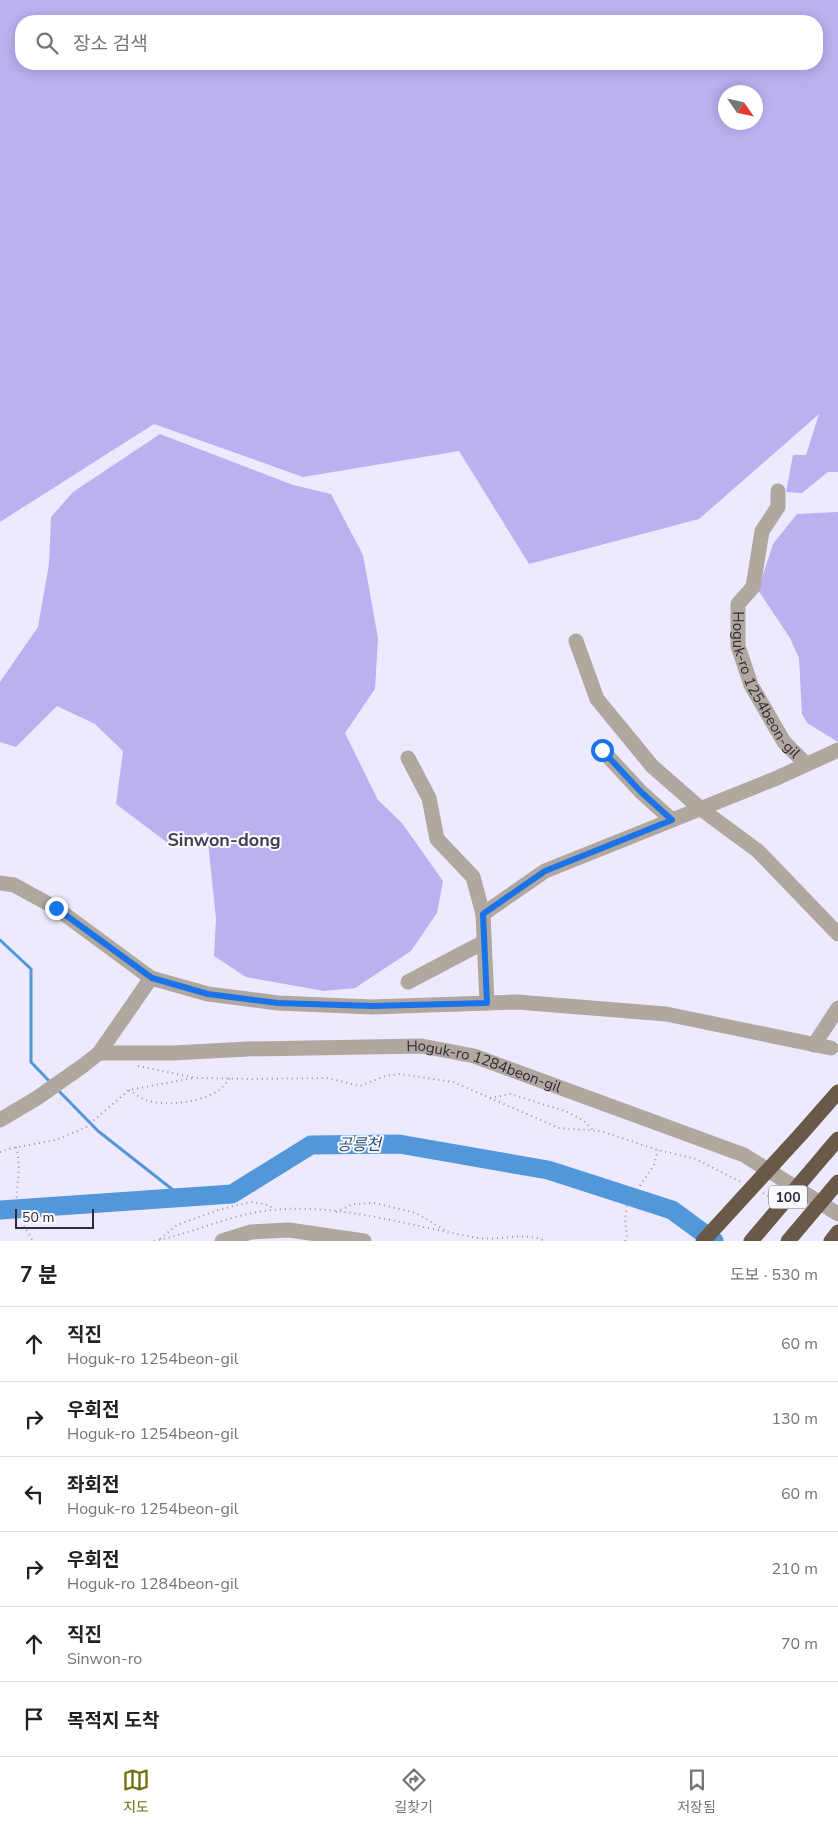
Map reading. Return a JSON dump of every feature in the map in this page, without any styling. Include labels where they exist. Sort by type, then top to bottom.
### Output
[{"type":"highway","points":[[703,1241],[838,1092]]},
{"type":"highway","name":"100","points":[[751,1241],[838,1139]]},
{"type":"highway","name":"100","points":[[788,1241],[838,1182]]},
{"type":"highway","points":[[831,1241],[838,1232]]},
{"type":"street","name":"Hoguk-ro 1254beon-gil","points":[[778,491],[778,507],[762,530],[753,588],[738,604],[738,646],[751,685],[784,742],[806,764]]},
{"type":"street","points":[[576,641],[597,699],[652,766],[701,809],[758,851],[838,934]]},
{"type":"street","points":[[602,750],[641,792],[672,820]]},
{"type":"street","name":"Hoguk-ro 1254beon-gil","points":[[483,914],[545,871],[701,809],[838,750]]},
{"type":"street","points":[[408,758],[430,798],[437,839],[473,877],[483,914],[487,1003]]},
{"type":"street","points":[[0,883],[14,886],[56,908],[152,978],[208,994],[278,1003],[372,1006],[517,1002],[666,1014],[831,1048]]},
{"type":"street","points":[[408,982],[484,942]]},
{"type":"street","points":[[0,1120],[37,1098],[99,1053],[152,978]]},
{"type":"street","points":[[814,1045],[838,1008]]},
{"type":"street","name":"Hoguk-ro 1284beon-gil","points":[[99,1053],[173,1053],[248,1049],[422,1046],[474,1056],[744,1155],[838,1214]]},
{"type":"street","points":[[222,1241],[251,1232],[289,1230],[364,1241]]},
{"type":"path","points":[[134,1065],[196,1078]]},
{"type":"path","points":[[0,1152],[16,1147],[56,1140],[86,1127],[128,1090],[196,1078],[328,1078],[360,1086],[384,1076],[400,1074],[453,1082],[559,1128],[600,1131],[696,1160],[746,1184]]},
{"type":"path","points":[[128,1090],[145,1100],[176,1103],[206,1097],[219,1090],[230,1078]]},
{"type":"path","points":[[490,1098],[510,1094],[565,1111],[583,1120],[593,1130]]},
{"type":"path","points":[[16,1147],[20,1160],[17,1202],[24,1229],[33,1241]]},
{"type":"path","points":[[625,1241],[627,1237],[625,1220],[627,1205],[654,1165],[658,1150]]},
{"type":"path","points":[[762,1192],[778,1203]]},
{"type":"path","points":[[158,1240],[177,1225],[218,1210],[250,1202],[266,1204],[276,1210]]},
{"type":"path","points":[[335,1212],[353,1204],[374,1203],[416,1213],[450,1233]]},
{"type":"path","points":[[154,1241],[176,1237],[262,1211],[290,1209],[352,1213],[480,1239],[522,1236],[545,1241]]},
{"type":"shaded area","points":[[0,0],[838,0],[838,472],[828,472],[802,493],[786,492],[793,455],[806,455],[819,414],[699,519],[529,564],[459,451],[303,477],[154,424],[0,522]]},
{"type":"shaded area","points":[[160,434],[293,485],[331,494],[363,555],[378,638],[375,689],[345,733],[378,800],[402,823],[443,881],[437,913],[411,951],[355,988],[324,991],[246,977],[214,956],[216,919],[207,832],[173,847],[116,804],[123,751],[95,724],[57,706],[16,747],[0,742],[0,682],[38,627],[49,564],[51,517],[73,492]]},
{"type":"shaded area","points":[[838,512],[838,742],[807,723],[802,714],[799,658],[790,638],[758,590],[773,544],[797,514]]},
{"type":"waterway","points":[[0,940],[31,969],[31,1062],[51,1083]]},
{"type":"waterway","points":[[57,1089],[98,1131],[182,1197]]},
{"type":"waterway","name":"공릉천","points":[[0,1210],[232,1194],[311,1145],[399,1144],[548,1170],[672,1210],[714,1241]]},
{"type":"district","name":"Sinwon-dong","points":[[224,840]]},
{"type":"route","points":[[56,908],[152,978],[208,994],[278,1003],[372,1006],[487,1003],[483,914],[545,871],[672,820],[641,792],[602,750]]}]
